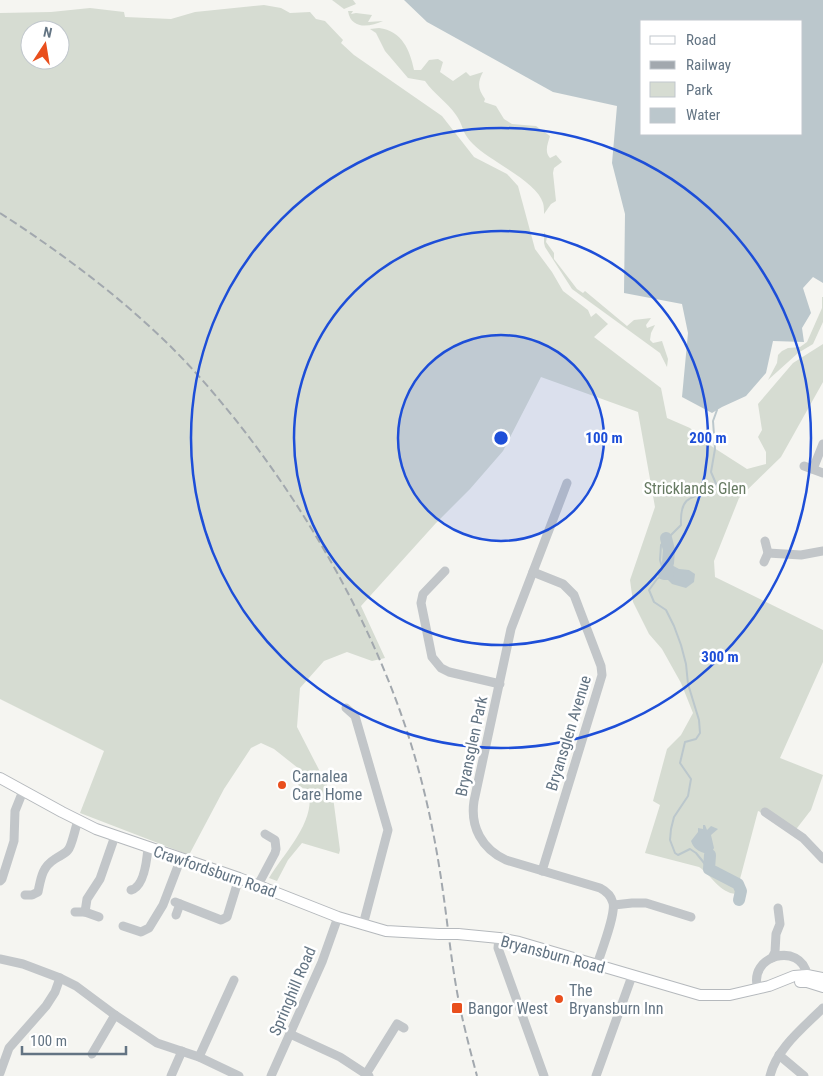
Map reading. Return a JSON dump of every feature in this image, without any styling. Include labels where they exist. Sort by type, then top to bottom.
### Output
[{"type":"main road","name":"Crawfordsburn Road","points":[[0,778],[78,821],[115,836],[239,878],[338,917],[386,931],[439,934]]},
{"type":"main road","name":"Bryansburn Road","points":[[439,934],[499,938],[533,946],[694,994],[707,996],[730,995],[758,989],[782,982],[794,976],[806,975],[823,978]]},
{"type":"main road","name":"Bryansburn Road","points":[[782,982],[807,982],[823,987]]},
{"type":"street","points":[[813,469],[823,444]]},
{"type":"street","points":[[804,466],[823,473]]},
{"type":"street","name":"Bryansglen Park","points":[[567,483],[511,629],[473,813],[475,825],[483,842],[496,855],[506,860],[604,890],[612,898],[614,905]]},
{"type":"street","points":[[765,541],[766,558],[823,551]]},
{"type":"street","points":[[445,571],[423,594],[420,603],[432,656],[437,664],[449,672],[500,684]]},
{"type":"street","name":"Bryansglen Avenue","points":[[533,572],[563,584],[574,595],[602,670],[601,680],[542,871]]},
{"type":"street","points":[[346,708],[355,716],[388,830],[363,925]]},
{"type":"street","points":[[0,881],[14,841],[15,811],[23,791]]},
{"type":"street","points":[[765,812],[802,838],[823,859]]},
{"type":"street","points":[[25,894],[40,896],[41,874],[52,861],[68,851],[72,845],[73,834],[78,821]]},
{"type":"street","points":[[258,886],[276,849],[274,840],[265,834]]},
{"type":"street","points":[[85,912],[87,899],[100,879],[115,836]]},
{"type":"street","points":[[131,890],[136,889],[140,883],[146,865],[148,847]]},
{"type":"street","points":[[123,926],[140,932],[149,928],[163,905],[181,858]]},
{"type":"street","points":[[176,915],[177,903],[221,920],[227,917],[239,878]]},
{"type":"street","points":[[597,965],[614,905],[646,903],[691,917]]},
{"type":"street","points":[[772,958],[776,944],[776,934],[780,924],[778,908]]},
{"type":"street","points":[[75,912],[85,912],[99,917]]},
{"type":"street","name":"Springhill Road","points":[[272,1076],[322,962],[338,917]]},
{"type":"street","points":[[499,938],[498,948],[544,1076]]},
{"type":"street","points":[[776,944],[781,952],[795,958],[805,966],[806,975]]},
{"type":"street","points":[[758,989],[756,982],[758,970],[766,961],[772,958],[787,956]]},
{"type":"street","points":[[0,959],[23,964],[60,978],[76,986],[114,1015],[157,1043],[182,1050],[239,1076]]},
{"type":"street","points":[[596,1076],[632,976]]},
{"type":"street","points":[[0,1073],[9,1048],[46,1006],[55,992],[60,978]]},
{"type":"street","points":[[199,1057],[234,980]]},
{"type":"street","points":[[770,1076],[779,1055],[823,1008]]},
{"type":"street","points":[[92,1054],[114,1015]]},
{"type":"street","points":[[290,1034],[340,1056],[368,1075],[397,1024],[404,1028]]},
{"type":"street","points":[[171,1076],[182,1050]]},
{"type":"street","points":[[779,1055],[804,1076]]},
{"type":"green space","points":[[332,0],[353,0],[356,4],[344,9]]},
{"type":"green space","name":"Stricklands Glen","points":[[264,5],[281,8],[290,13],[310,12],[316,19],[325,21],[343,40],[341,43],[354,55],[442,116],[474,157],[507,174],[518,186],[535,249],[563,291],[588,310],[591,317],[596,313],[608,324],[594,337],[661,388],[667,418],[690,428],[708,444],[747,469],[766,464],[766,452],[758,437],[762,430],[758,404],[793,363],[823,344],[823,382],[781,457],[739,498],[714,561],[715,577],[823,630],[823,662],[780,758],[823,775],[811,810],[794,832],[768,815],[758,811],[736,894],[720,887],[699,867],[645,853],[660,805],[653,801],[667,749],[681,735],[693,713],[681,683],[662,649],[649,634],[633,602],[630,580],[655,507],[638,412],[541,377],[503,451],[361,606],[385,658],[372,661],[347,652],[324,661],[300,688],[297,727],[333,797],[339,854],[302,843],[288,860],[277,881],[269,878],[297,837],[303,826],[310,804],[309,792],[298,785],[303,772],[274,749],[261,743],[251,748],[224,789],[189,855],[80,813],[104,751],[0,699],[0,13],[51,12],[90,8],[124,12],[125,17],[171,19],[195,12]]},
{"type":"green space","points":[[348,11],[353,11],[351,14],[372,15],[368,22],[383,21],[372,25],[357,24],[350,17]]},
{"type":"green space","points":[[379,28],[394,33],[404,43],[414,70],[421,70],[429,60],[438,59],[443,62],[440,72],[453,81],[466,72],[470,76],[483,72],[479,86],[485,99],[484,102],[496,106],[504,119],[512,124],[536,126],[550,136],[547,147],[548,156],[550,158],[556,155],[562,162],[554,168],[553,173],[556,201],[551,204],[544,214],[543,203],[532,187],[480,151],[466,136],[459,119],[452,110],[425,81],[408,78],[385,51],[376,33],[370,29]]},
{"type":"green space","points":[[544,232],[547,237],[546,242],[554,253],[554,259],[577,289],[583,293],[585,291],[627,326],[634,320],[651,318],[646,325],[647,328],[655,325],[650,340],[653,343],[662,341],[668,359],[667,367],[660,353],[572,289],[545,247]]},
{"type":"green space","points":[[822,297],[823,322],[813,344],[798,353],[768,380],[777,363],[778,355],[782,351],[788,348],[800,347],[807,342],[822,308]]},
{"type":"water","points":[[404,0],[823,0],[823,283],[813,277],[803,288],[811,313],[802,328],[804,342],[773,341],[766,373],[746,396],[712,413],[682,397],[688,333],[682,304],[624,293],[625,214],[612,163],[617,106],[553,92],[427,22]]},
{"type":"water","points":[[668,563],[695,574],[694,582],[686,588],[672,584],[668,580]]},
{"type":"water","points":[[703,825],[705,825],[707,830],[711,826],[718,829],[711,835],[714,848],[710,855],[696,849],[691,841],[698,832],[698,828],[703,829]]},
{"type":"waterway","points":[[709,869],[696,853],[690,849],[678,855],[675,853],[670,840],[674,817],[688,796],[691,779],[680,763],[685,742],[696,739],[700,733],[699,720],[688,684],[686,664],[681,645],[674,626],[666,610],[654,602],[649,590],[657,579],[664,574],[660,560],[661,545],[681,525],[684,505],[691,498],[711,493],[717,486],[711,472],[715,449],[713,421],[717,410]]},
{"type":"waterway","points":[[666,538],[669,550],[668,563]]},
{"type":"waterway","points":[[710,855],[709,869],[738,884],[741,891],[739,900]]},
{"type":"railway","points":[[0,213],[52,248],[103,286],[151,328],[195,372],[231,414],[265,459],[298,507],[329,558],[381,662],[418,768],[436,850],[458,997],[477,1076]]},
{"type":"place","name":"Carnalea Care Home","points":[[282,785]]},
{"type":"place","name":"The Bryansburn Inn","points":[[559,999]]},
{"type":"place","name":"Bangor West","points":[[457,1008]]}]
